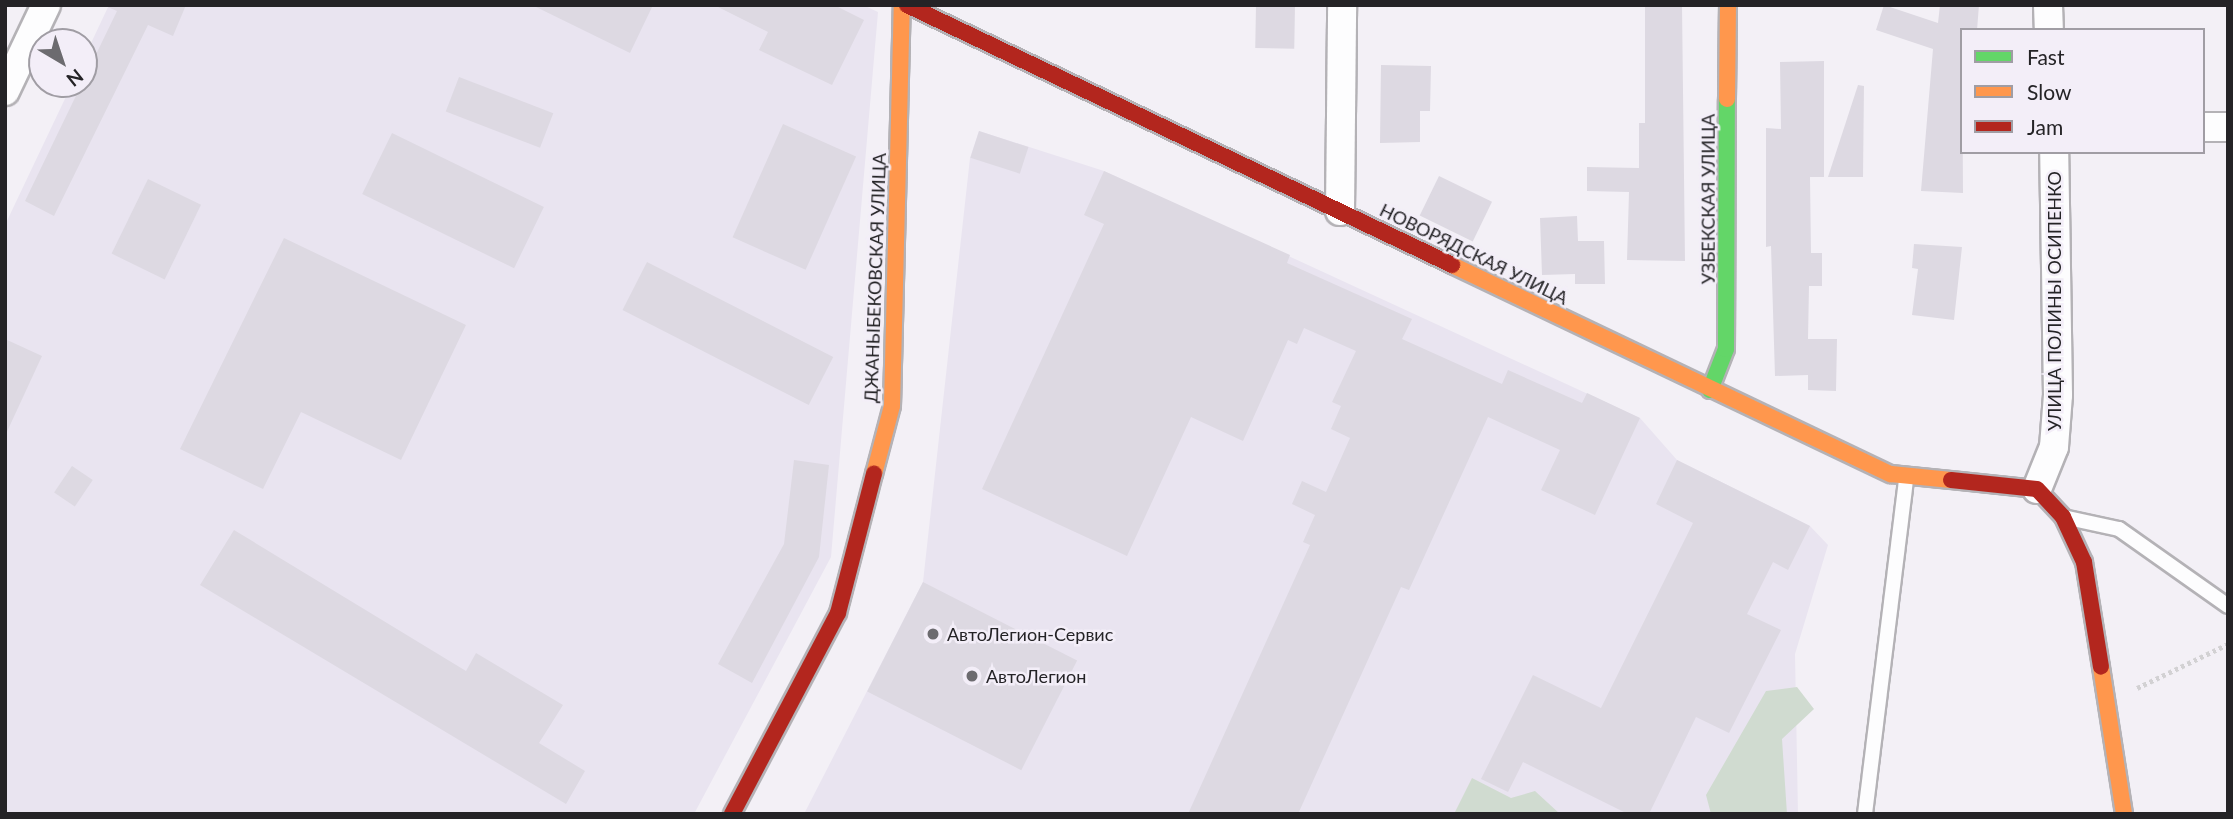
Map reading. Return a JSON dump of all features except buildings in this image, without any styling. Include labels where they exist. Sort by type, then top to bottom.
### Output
[{"type":"street","points":[[5,91],[46,5]]},
{"type":"street","name":"НОВОРЯДСКАЯ УЛИЦА","points":[[905,5],[1710,390],[1907,477],[2037,489]]},
{"type":"street","name":"ДЖАНЫБЕКОВСКАЯ УЛИЦА","points":[[732,814],[838,613],[892,406],[905,5]]},
{"type":"street","points":[[1340,211],[1342,5]]},
{"type":"street","name":"УЗБЕКСКАЯ УЛИЦА","points":[[1710,390],[1726,349],[1728,5]]},
{"type":"street","points":[[2048,5],[2049,28]]},
{"type":"street","points":[[2205,127],[2228,127]]},
{"type":"street","name":"УЛИЦА ПОЛИНЫ ОСИПЕНКО","points":[[2037,489],[2054,447],[2057,395],[2054,154]]},
{"type":"street","points":[[2037,489],[2063,517],[2084,562],[2124,814]]},
{"type":"lane","points":[[1865,814],[1907,477]]},
{"type":"lane","points":[[2063,517],[2119,529],[2228,606]]},
{"type":"path","points":[[2106,703],[2228,644]]},
{"type":"shaded area","points":[[109,5],[863,5],[878,12],[831,557],[694,814],[5,814],[5,225],[65,98],[98,98],[98,28]]},
{"type":"shaded area","points":[[979,131],[1104,171],[1640,418],[1677,460],[1810,526],[1828,545],[1795,654],[1798,814],[804,814],[923,582],[970,158]]},
{"type":"shaded area","points":[[1797,687],[1814,709],[1782,739],[1787,814],[1711,814],[1706,795],[1766,691]]},
{"type":"shaded area","points":[[1472,778],[1511,798],[1535,791],[1560,814],[1454,814]]},
{"type":"traffic: fast","points":[[1710,390],[1726,349],[1727,99]]},
{"type":"traffic: slow","points":[[874,474],[892,406],[902,5]]},
{"type":"traffic: slow","points":[[1727,99],[1728,5]]},
{"type":"traffic: slow","points":[[1452,265],[1891,474],[1951,480]]},
{"type":"traffic: slow","points":[[2101,667],[2124,814]]},
{"type":"traffic: jam","points":[[907,5],[1452,265]]},
{"type":"traffic: jam","points":[[732,814],[838,613],[874,474]]},
{"type":"traffic: jam","points":[[1951,480],[2037,489],[2063,517],[2084,562],[2101,667]]},
{"type":"place","name":"АвтоЛегион-Сервис","points":[[933,634]]},
{"type":"place","name":"АвтоЛегион","points":[[972,676]]}]
